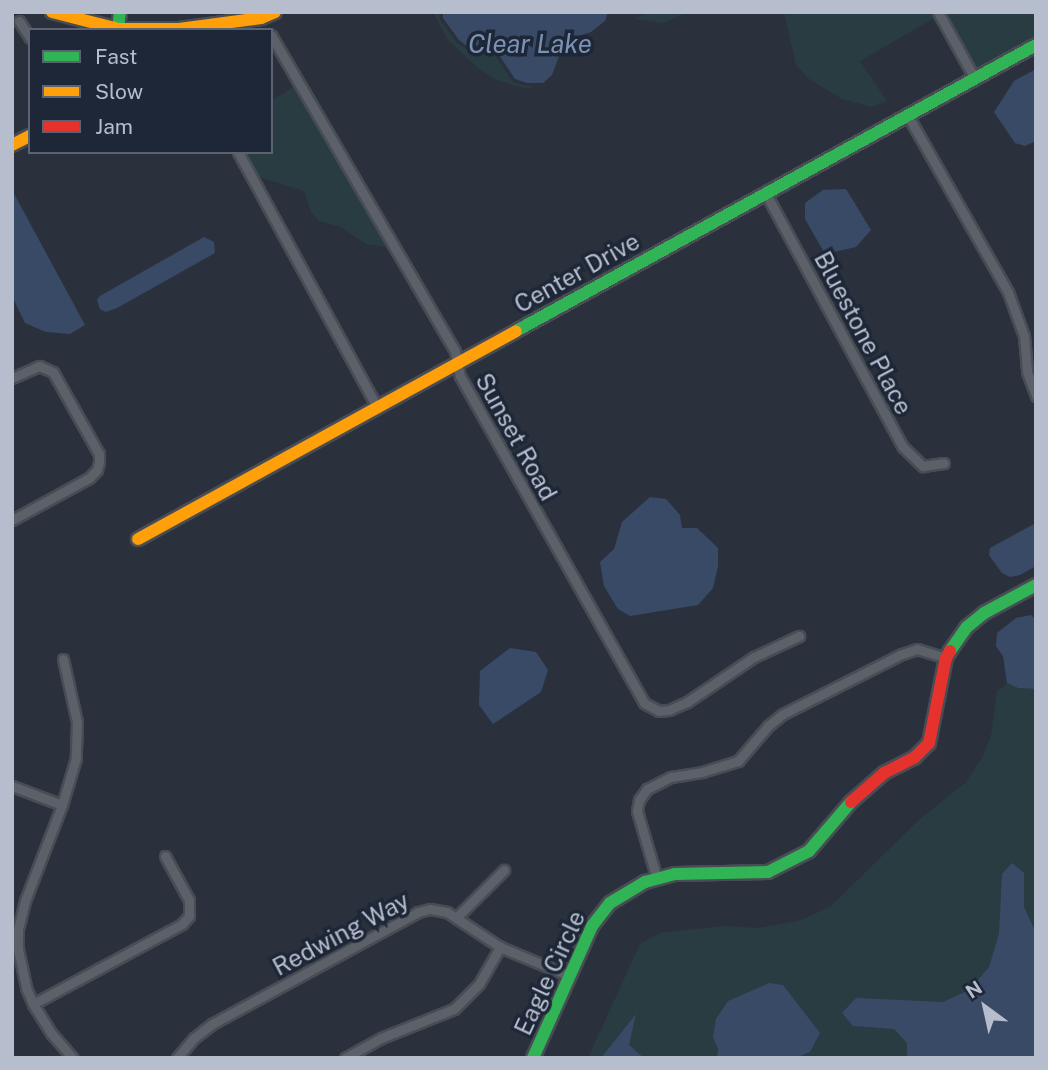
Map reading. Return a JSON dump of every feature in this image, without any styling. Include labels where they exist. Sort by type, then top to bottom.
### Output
[{"type":"street","points":[[52,12],[114,28]]},
{"type":"street","points":[[186,28],[261,18],[275,12]]},
{"type":"street","points":[[937,12],[975,79]]},
{"type":"street","points":[[261,18],[267,28]]},
{"type":"street","points":[[19,21],[28,35]]},
{"type":"street","name":"Sunset Road","points":[[273,38],[455,351],[460,376],[644,704],[659,711],[669,710],[687,702],[754,657],[799,636]]},
{"type":"street","name":"Center Drive","points":[[138,539],[1036,45]]},
{"type":"street","points":[[908,116],[1007,292],[1024,336],[1027,372],[1036,396]]},
{"type":"street","points":[[12,145],[28,137]]},
{"type":"street","points":[[239,154],[377,407]]},
{"type":"street","name":"Bluestone Place","points":[[766,194],[903,447],[923,466],[944,463]]},
{"type":"street","points":[[12,378],[39,366],[53,372],[99,454],[97,470],[89,478],[12,520]]},
{"type":"street","name":"Eagle Circle","points":[[533,1058],[600,914],[619,896],[657,879],[691,872],[768,872],[809,851],[858,793],[884,773],[914,758],[929,743],[946,658],[976,619],[1036,584]]},
{"type":"street","points":[[657,879],[637,811],[639,800],[647,789],[671,777],[713,770],[737,761],[768,726],[783,714],[902,654],[917,649],[946,658]]},
{"type":"street","points":[[63,659],[77,722],[76,758],[62,806],[15,930],[21,970],[33,1004],[46,1027],[73,1058]]},
{"type":"street","points":[[12,786],[62,806]]},
{"type":"street","points":[[33,1004],[182,924],[189,916],[189,900],[165,856]]},
{"type":"street","points":[[456,918],[504,870]]},
{"type":"street","name":"Redwing Way","points":[[177,1058],[194,1038],[212,1024],[418,912],[439,910],[500,947],[570,976]]},
{"type":"street","points":[[345,1058],[381,1038],[454,1009],[479,984],[500,947]]},
{"type":"shaded area","points":[[433,12],[439,12],[440,20],[457,43],[468,50],[479,49],[495,55],[513,82],[533,87],[528,89],[497,80],[479,69],[448,40]]},
{"type":"shaded area","points":[[648,12],[688,12],[664,23],[634,19]]},
{"type":"shaded area","points":[[784,12],[933,12],[936,17],[860,61],[887,101],[872,107],[842,99],[809,79],[796,65]]},
{"type":"shaded area","points":[[942,12],[1036,12],[1036,37],[976,72]]},
{"type":"shaded area","points":[[294,86],[298,90],[390,248],[366,244],[341,227],[319,221],[311,212],[304,191],[256,176],[244,154],[273,154],[273,101]]},
{"type":"shaded area","points":[[1007,683],[1018,688],[1036,689],[1036,1058],[588,1058],[640,944],[660,933],[724,926],[759,928],[801,920],[830,907],[920,819],[966,782],[983,756],[991,735],[997,692]]},
{"type":"water","name":"Clear Lake","points":[[443,12],[608,12],[605,21],[591,32],[572,38],[562,48],[552,75],[543,83],[527,83],[515,79],[497,52],[479,45],[468,47],[459,40],[443,18]]},
{"type":"water","points":[[1036,69],[1036,141],[1025,146],[1015,143],[994,112],[1014,81]]},
{"type":"water","points":[[846,189],[871,230],[856,247],[825,254],[805,219],[805,203],[823,190]]},
{"type":"water","points":[[12,190],[85,325],[70,334],[46,332],[25,323],[12,296]]},
{"type":"water","points":[[204,237],[214,242],[215,253],[117,308],[106,312],[100,309],[97,300],[100,296]]},
{"type":"water","points":[[650,497],[666,499],[680,515],[682,528],[697,528],[718,548],[718,566],[713,588],[698,605],[630,616],[618,609],[604,586],[600,562],[614,549],[622,522]]},
{"type":"water","points":[[1036,523],[1036,566],[1020,575],[1010,577],[1002,573],[989,555],[990,548]]},
{"type":"water","points":[[1031,615],[1036,620],[1036,689],[1018,688],[1007,683],[1003,656],[996,646],[997,633],[1016,618]]},
{"type":"water","points":[[510,648],[536,652],[548,670],[541,692],[493,724],[479,705],[480,671]]},
{"type":"water","points":[[1012,863],[1024,873],[1024,907],[1036,933],[1036,1058],[907,1058],[907,1043],[894,1029],[853,1026],[842,1013],[856,998],[943,1002],[969,990],[989,967],[999,934],[1002,874]]},
{"type":"water","points":[[769,983],[783,985],[820,1033],[810,1052],[795,1058],[717,1058],[718,1049],[713,1037],[716,1019],[728,1001]]},
{"type":"water","points":[[636,1014],[629,1045],[644,1058],[601,1058]]},
{"type":"traffic: fast","points":[[118,28],[120,12]]},
{"type":"traffic: fast","points":[[516,331],[1036,45]]},
{"type":"traffic: fast","points":[[950,651],[967,627],[984,613],[1036,585]]},
{"type":"traffic: fast","points":[[533,1058],[592,926],[610,903],[645,882],[675,874],[768,872],[809,851],[851,802]]},
{"type":"traffic: slow","points":[[52,12],[114,28]]},
{"type":"traffic: slow","points":[[186,28],[261,18],[275,12]]},
{"type":"traffic: slow","points":[[12,145],[28,137]]},
{"type":"traffic: slow","points":[[138,539],[516,331]]},
{"type":"traffic: jam","points":[[851,802],[884,773],[914,758],[929,743],[946,658],[950,651]]}]
